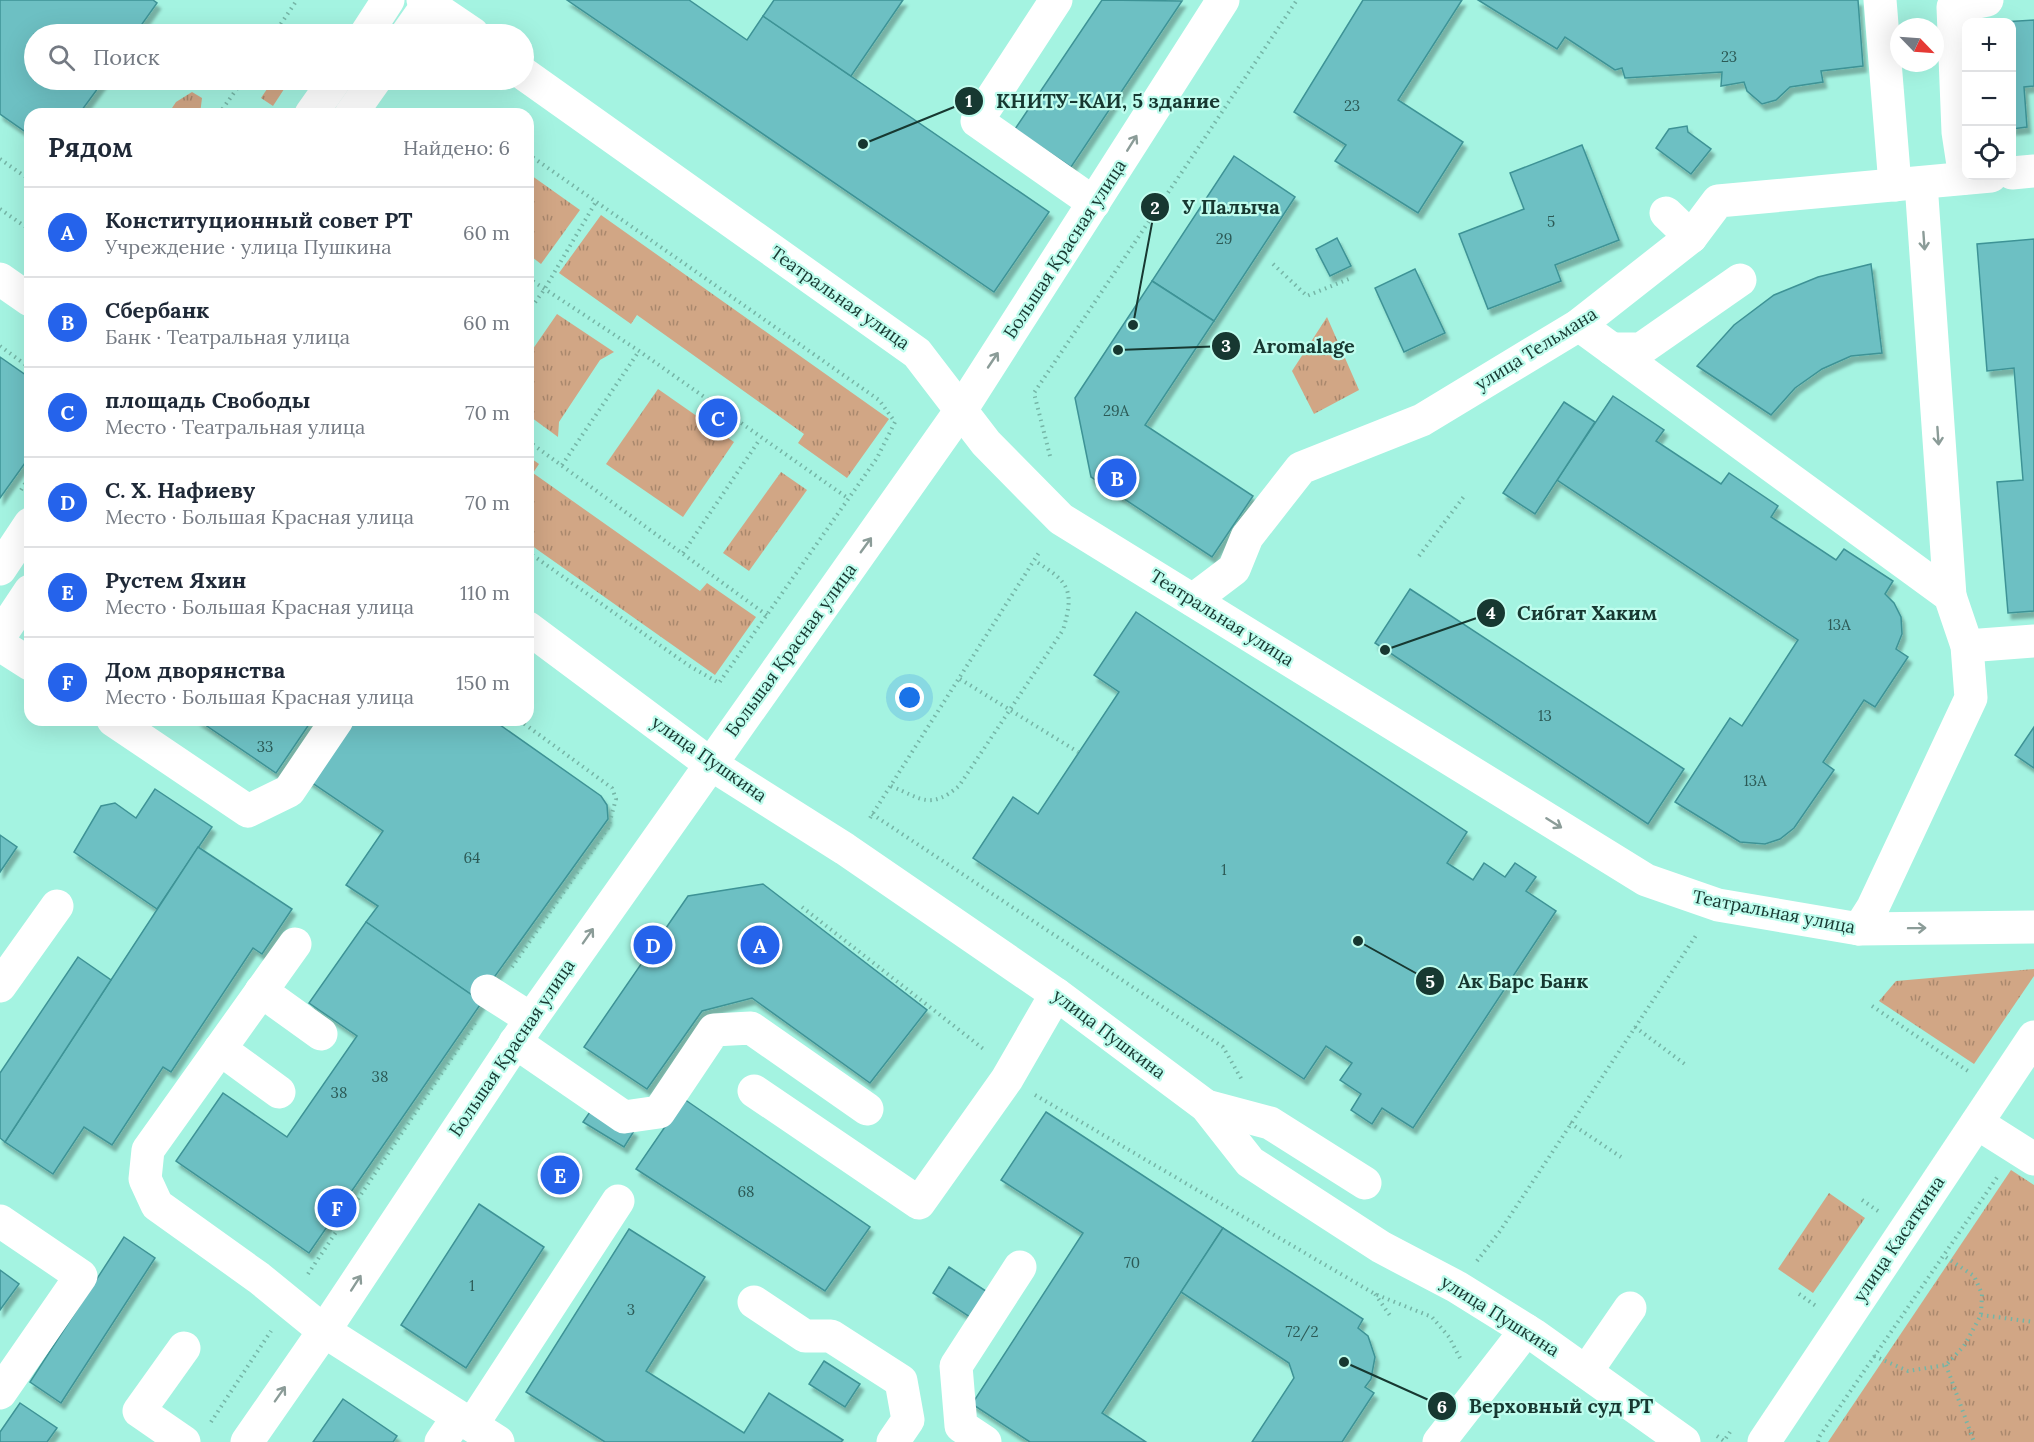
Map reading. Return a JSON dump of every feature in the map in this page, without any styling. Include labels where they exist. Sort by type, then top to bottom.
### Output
[{"type":"street","points":[[372,24],[388,0]]},
{"type":"street","points":[[1056,0],[977,121],[1094,203]]},
{"type":"street","name":"Большая Красная улица","points":[[247,1442],[324,1331],[523,1030],[709,763],[961,410],[1223,0]]},
{"type":"street","points":[[1859,929],[1873,907],[1971,698],[1967,646],[1950,596],[1908,184],[1880,0]]},
{"type":"street","points":[[1962,141],[1958,132],[1953,7],[1987,0]]},
{"type":"street","points":[[413,24],[428,1],[459,24]]},
{"type":"street","name":"Театральная улица","points":[[534,81],[917,353],[986,443],[1061,519],[1646,880],[1684,895],[1731,907],[1859,929],[2034,927]]},
{"type":"street","points":[[315,108],[328,90]]},
{"type":"street","points":[[355,108],[368,90]]},
{"type":"street","points":[[2016,173],[2034,171]]},
{"type":"street","name":"улица Тельмана","points":[[1193,600],[1234,569],[1247,537],[1300,468],[1422,420],[1579,325],[1691,237],[1718,201],[1962,179]]},
{"type":"street","points":[[1666,213],[1691,237]]},
{"type":"street","points":[[0,279],[24,296]]},
{"type":"street","points":[[1612,349],[1641,349],[1740,280]]},
{"type":"street","points":[[1579,325],[1950,596]]},
{"type":"street","points":[[0,636],[24,600]]},
{"type":"street","name":"улица Пушкина","points":[[534,632],[709,763],[845,849],[1056,994],[1206,1106],[1250,1162],[1381,1247],[1457,1287],[1522,1316],[1586,1372],[1699,1438]]},
{"type":"street","points":[[1967,646],[2034,641]]},
{"type":"street","points":[[0,645],[24,660]]},
{"type":"street","points":[[122,726],[248,811],[289,791],[333,726]]},
{"type":"street","points":[[0,986],[57,906]]},
{"type":"street","points":[[295,944],[148,1150],[145,1179],[157,1205],[259,1278],[324,1331],[467,1432],[618,1202]]},
{"type":"street","points":[[261,991],[321,1034]]},
{"type":"street","points":[[490,993],[523,1030],[624,1117],[658,1112],[714,1030],[751,1028],[867,1109]]},
{"type":"street","points":[[754,1091],[919,1203],[1007,1079],[1056,994]]},
{"type":"street","name":"улица Касаткина","points":[[1764,1442],[2034,1037]]},
{"type":"street","points":[[220,1049],[279,1092]]},
{"type":"street","points":[[1206,1106],[1268,1123],[1365,1183]]},
{"type":"street","points":[[1977,1123],[2034,1159]]},
{"type":"street","points":[[0,1221],[81,1276],[0,1393]]},
{"type":"street","points":[[985,1442],[961,1426],[956,1366],[1020,1267]]},
{"type":"street","points":[[754,1302],[805,1336],[831,1336],[901,1381],[908,1420],[900,1440]]},
{"type":"street","points":[[1586,1372],[1630,1308]]},
{"type":"street","points":[[1440,1442],[1522,1316]]},
{"type":"street","points":[[184,1348],[139,1411],[194,1437]]},
{"type":"path","points":[[281,24],[297,0]]},
{"type":"path","points":[[1052,465],[1034,393],[1297,0]]},
{"type":"path","points":[[223,108],[236,90]]},
{"type":"path","points":[[534,158],[879,400],[895,422],[877,458],[719,683],[688,665],[534,556]]},
{"type":"path","points":[[0,159],[24,176]]},
{"type":"path","points":[[534,304],[597,200]]},
{"type":"path","points":[[0,210],[24,226]]},
{"type":"path","points":[[1273,264],[1307,296],[1351,278]]},
{"type":"path","points":[[534,282],[639,351],[760,439],[849,499]]},
{"type":"path","points":[[0,346],[24,364]]},
{"type":"path","points":[[562,465],[639,351]]},
{"type":"path","points":[[683,553],[760,439]]},
{"type":"path","points":[[534,445],[768,616]]},
{"type":"path","points":[[1419,556],[1465,495]]},
{"type":"path","points":[[1040,551],[871,816],[1223,1047],[1268,1123]]},
{"type":"path","points":[[891,786],[923,800],[943,799],[958,786],[1063,630],[1071,604],[1061,577],[1035,561]]},
{"type":"path","points":[[960,679],[1078,752]]},
{"type":"path","points":[[194,1437],[290,1303],[490,993],[608,828],[616,799],[612,788],[527,726]]},
{"type":"path","points":[[802,907],[986,1051],[1007,1079],[1375,1294],[1432,1317],[1449,1337],[1460,1359],[1458,1370]]},
{"type":"path","points":[[1475,1264],[1500,1231],[1695,937]]},
{"type":"path","points":[[1872,1006],[1974,1076]]},
{"type":"path","points":[[1635,1028],[1686,1065]]},
{"type":"path","points":[[1570,1123],[1621,1157]]},
{"type":"path","points":[[1818,1442],[1819,1437],[1999,1175]]},
{"type":"path","points":[[1862,1200],[1874,1208]]},
{"type":"path","points":[[1874,1356],[1908,1371],[1946,1365],[1964,1346],[1981,1315],[1982,1294],[1974,1276],[1944,1256]]},
{"type":"path","points":[[1375,1294],[1391,1317]]},
{"type":"path","points":[[1800,1294],[1815,1305]]},
{"type":"path","points":[[1981,1315],[2034,1322]]},
{"type":"path","points":[[1946,1365],[1974,1442]]},
{"type":"path","points":[[1699,1438],[1724,1441],[1730,1431]]},
{"type":"green space","points":[[266,90],[283,90],[273,106],[261,98]]},
{"type":"green space","points":[[192,92],[202,98],[201,108],[172,108],[176,102]]},
{"type":"green space","points":[[534,177],[580,210],[541,264],[534,259]]},
{"type":"green space","points":[[601,215],[889,419],[847,478],[798,443],[804,434],[637,315],[631,324],[559,273]]},
{"type":"green space","points":[[557,314],[614,352],[600,360],[559,422],[558,437],[534,419],[534,347]]},
{"type":"green space","points":[[1327,317],[1359,390],[1314,414],[1292,371]]},
{"type":"green space","points":[[658,389],[734,442],[683,517],[606,464]]},
{"type":"green space","points":[[534,460],[539,464],[534,472]]},
{"type":"green space","points":[[781,472],[807,490],[749,571],[723,553]]},
{"type":"green space","points":[[534,474],[700,591],[707,583],[756,617],[715,675],[534,547]]},
{"type":"green space","points":[[2034,969],[2034,976],[1974,1064],[1879,1001],[1896,981]]},
{"type":"green space","points":[[2011,1170],[2034,1185],[2034,1442],[1828,1442]]},
{"type":"green space","points":[[1829,1193],[1865,1218],[1813,1293],[1778,1269]]},
{"type":"building","points":[[0,0],[153,0],[157,3],[142,24],[24,24],[24,90],[97,90],[83,108],[24,108],[24,131],[0,114]]},
{"type":"building","points":[[567,0],[689,0],[747,40],[763,16],[1049,212],[994,292]]},
{"type":"building","points":[[774,0],[903,0],[851,76],[763,16]]},
{"type":"building","points":[[1102,0],[1182,1],[1071,167],[1015,129]]},
{"type":"building","points":[[1363,0],[1462,0],[1398,100],[1463,142],[1418,213],[1335,161],[1346,145],[1294,112]]},
{"type":"building","points":[[1478,0],[1858,0],[1863,66],[1821,71],[1823,82],[1790,87],[1776,100],[1762,104],[1747,91],[1744,82],[1721,86],[1722,72],[1625,78],[1622,68],[1615,70],[1565,37],[1557,49]]},
{"type":"building","points":[[2034,20],[2034,86],[2024,87],[2027,127],[2016,128],[2016,72],[2016,21]]},
{"type":"building","points":[[1687,126],[1688,132],[1711,149],[1691,174],[1656,148],[1669,129]]},
{"type":"building","points":[[1582,145],[1619,240],[1555,265],[1561,281],[1488,309],[1459,234],[1524,209],[1510,173]]},
{"type":"building","points":[[1234,156],[1295,197],[1214,321],[1152,281]]},
{"type":"building","points":[[1337,238],[1351,266],[1330,276],[1316,249]]},
{"type":"building","points":[[2034,239],[2034,611],[2008,613],[1997,482],[2023,480],[2014,368],[1987,371],[1977,244]]},
{"type":"building","points":[[1871,264],[1882,353],[1851,356],[1822,369],[1795,388],[1771,415],[1697,366],[1734,325],[1774,295],[1818,277]]},
{"type":"building","points":[[1415,269],[1445,333],[1404,352],[1375,288]]},
{"type":"building","points":[[1152,281],[1214,321],[1145,425],[1253,496],[1212,557],[1091,477],[1075,398]]},
{"type":"building","points":[[0,357],[24,374],[24,464],[0,498]]},
{"type":"building","points":[[1613,396],[1664,430],[1656,441],[1721,484],[1729,473],[1778,506],[1771,517],[1836,560],[1844,549],[1893,581],[1885,594],[1894,603],[1901,617],[1902,634],[1896,649],[1908,657],[1875,707],[1864,700],[1823,762],[1834,770],[1794,828],[1780,839],[1765,844],[1740,842],[1675,802],[1730,718],[1742,726],[1798,640],[1557,480]]},
{"type":"building","points":[[1564,402],[1595,422],[1535,514],[1503,493]]},
{"type":"building","points":[[1410,589],[1684,769],[1648,824],[1375,643]]},
{"type":"building","points":[[1136,612],[1467,832],[1447,863],[1473,880],[1484,863],[1505,877],[1515,863],[1536,877],[1526,891],[1556,911],[1413,1128],[1382,1108],[1372,1124],[1351,1110],[1361,1094],[1340,1080],[1352,1063],[1326,1046],[1304,1079],[973,858],[1013,797],[1038,814],[1119,692],[1094,675]]},
{"type":"building","points":[[207,726],[308,726],[276,773]]},
{"type":"building","points":[[345,726],[502,726],[601,796],[607,805],[608,819],[490,983],[482,1002],[366,922],[378,906],[346,885],[383,831],[308,780]]},
{"type":"building","points":[[2034,727],[2034,768],[2015,755]]},
{"type":"building","points":[[155,789],[212,827],[157,909],[74,852],[101,806],[115,803],[136,818]]},
{"type":"building","points":[[0,835],[17,847],[0,872]]},
{"type":"building","points":[[198,847],[292,909],[262,954],[253,948],[171,1072],[163,1067],[112,1145],[84,1127],[53,1174],[5,1142]]},
{"type":"building","points":[[763,884],[927,1010],[870,1083],[752,998],[702,1011],[647,1089],[584,1047],[688,896]]},
{"type":"building","points":[[366,922],[482,1002],[309,1253],[176,1161],[223,1093],[287,1137],[357,1036],[309,1003]]},
{"type":"building","points":[[78,957],[111,980],[5,1142],[0,1138],[0,1073]]},
{"type":"building","points":[[684,1099],[870,1227],[825,1291],[636,1169]]},
{"type":"building","points":[[594,1106],[634,1131],[624,1147],[583,1122]]},
{"type":"building","points":[[1046,1112],[1223,1228],[1102,1413],[1146,1442],[1030,1442],[972,1404],[1083,1233],[1001,1180]]},
{"type":"building","points":[[479,1204],[544,1247],[466,1368],[401,1325]]},
{"type":"building","points":[[1223,1228],[1363,1319],[1358,1328],[1368,1336],[1375,1357],[1371,1379],[1365,1387],[1374,1393],[1342,1442],[1252,1442],[1294,1378],[1289,1363],[1181,1292]]},
{"type":"building","points":[[629,1229],[705,1277],[646,1371],[744,1433],[769,1393],[843,1440],[841,1442],[605,1442],[526,1392]]},
{"type":"building","points":[[124,1237],[155,1258],[61,1403],[30,1382]]},
{"type":"building","points":[[949,1267],[992,1295],[976,1321],[933,1293]]},
{"type":"building","points":[[0,1270],[19,1284],[0,1310]]},
{"type":"building","points":[[824,1361],[860,1384],[845,1407],[809,1384]]},
{"type":"building","points":[[343,1399],[397,1436],[393,1442],[313,1442]]},
{"type":"building","points":[[20,1403],[57,1428],[47,1442],[0,1442],[0,1432]]},
{"type":"place","name":"КНИТУ-КАИ, 5 здание","points":[[863,144]]},
{"type":"place","name":"У Палыча","points":[[1133,325]]},
{"type":"place","name":"Aromalage","points":[[1118,350]]},
{"type":"place","name":"площадь Свободы","points":[[718,418]]},
{"type":"place","name":"Сбербанк","points":[[1117,478]]},
{"type":"place","name":"Сибгат Хаким","points":[[1385,650]]},
{"type":"place","name":"Ак Барс Банк","points":[[1358,941]]},
{"type":"place","name":"С. Х. Нафиеву","points":[[653,945]]},
{"type":"place","name":"Конституционный совет РТ","points":[[760,945]]},
{"type":"place","name":"Рустем Яхин","points":[[560,1175]]},
{"type":"place","name":"Дом дворянства","points":[[337,1208]]},
{"type":"place","name":"Верховный суд РТ","points":[[1344,1362]]}]
